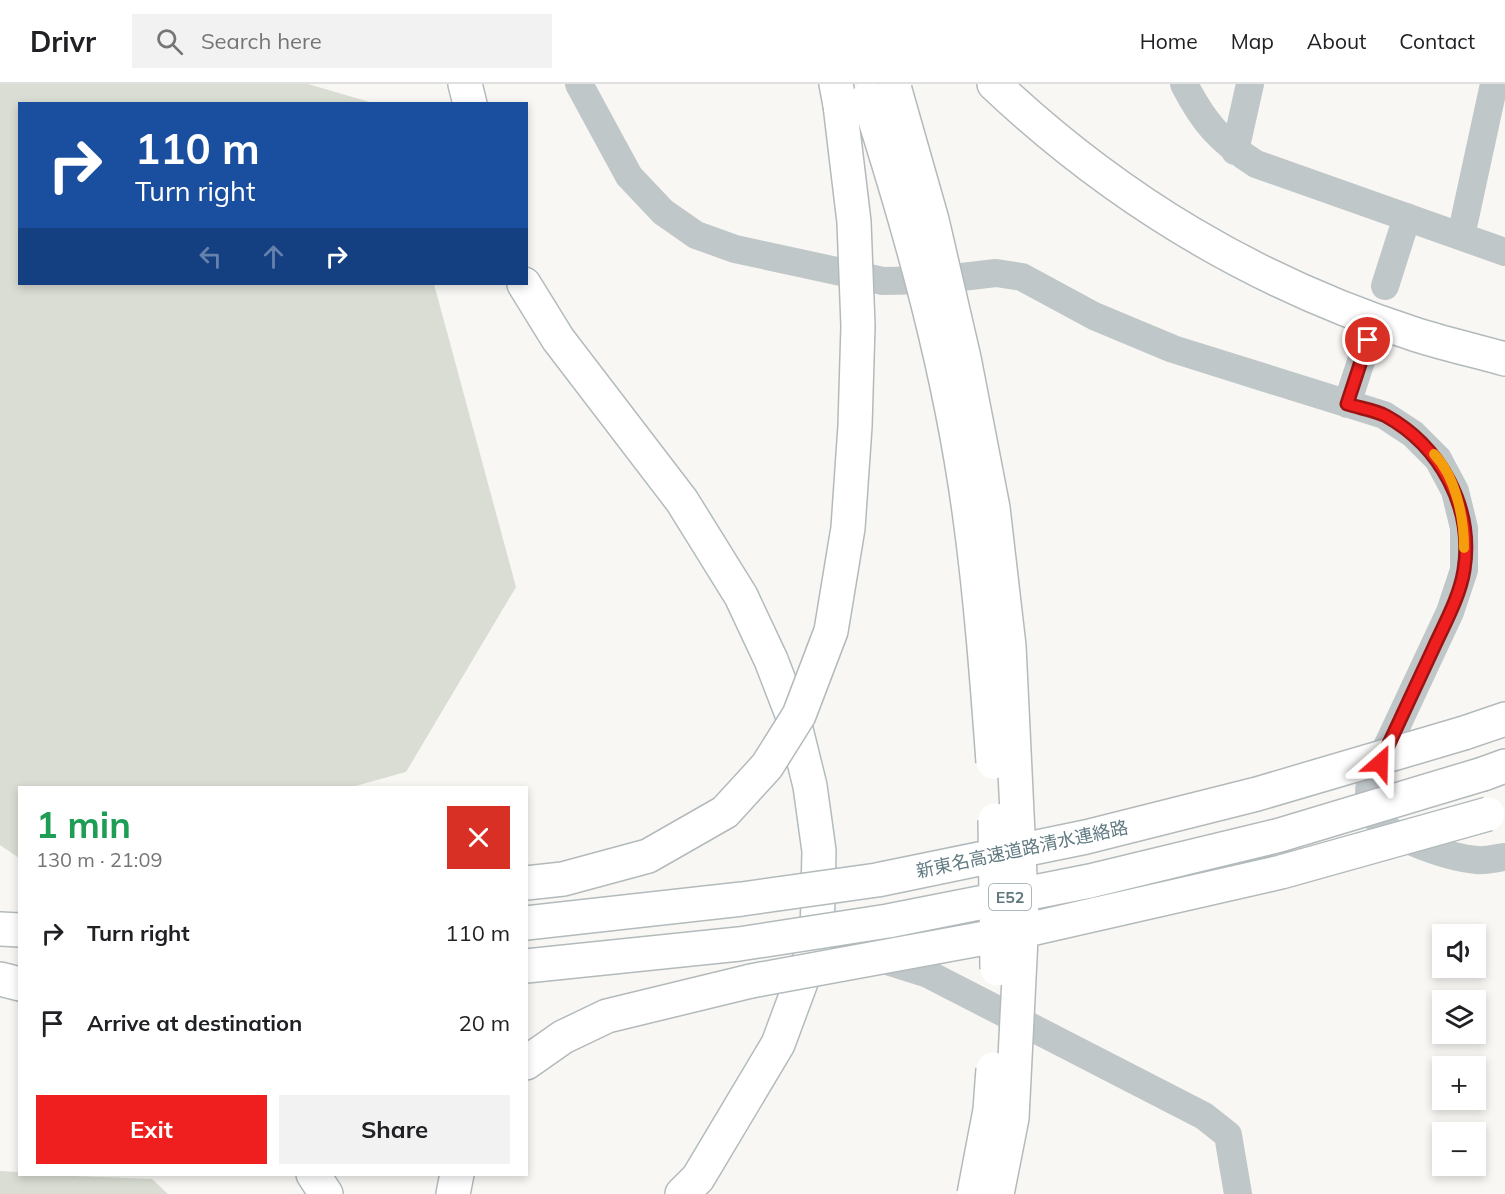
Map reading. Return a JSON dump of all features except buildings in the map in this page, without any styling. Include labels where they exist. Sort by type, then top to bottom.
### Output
[{"type":"main road","points":[[465,84],[470,102]]},
{"type":"main road","points":[[994,84],[1091,169],[1153,212],[1210,246],[1332,303],[1417,335],[1505,359]]},
{"type":"main road","points":[[528,883],[563,879],[648,856],[725,812],[767,766],[803,704],[831,631],[848,528],[855,426],[858,326],[854,222],[866,91]]},
{"type":"main road","points":[[866,91],[910,228],[943,371],[970,516],[985,651],[994,772],[999,923],[991,1100],[974,1194]]},
{"type":"main road","points":[[866,91],[932,220],[964,358],[993,508],[1009,646],[1022,918],[1012,1118],[997,1194]]},
{"type":"main road","points":[[525,285],[558,339],[647,452],[705,536],[741,596],[771,660],[793,717],[810,786],[819,851],[817,939],[778,1044],[698,1178],[682,1194]]},
{"type":"main road","name":"新東名高速道路清水連絡路","points":[[528,923],[651,910],[877,879],[1075,840],[1257,794],[1464,734],[1505,719]]},
{"type":"main road","name":"E52","points":[[528,966],[739,944],[888,921],[1090,881],[1280,835],[1494,770]]},
{"type":"main road","points":[[528,1062],[563,1037],[607,1016],[751,981],[1018,932],[1258,878],[1497,812]]},
{"type":"main road","points":[[0,924],[18,924]]},
{"type":"main road","points":[[0,929],[18,930]]},
{"type":"main road","points":[[0,978],[18,979]]},
{"type":"main road","points":[[0,978],[18,983]]},
{"type":"main road","points":[[314,1176],[326,1194]]},
{"type":"main road","points":[[453,1194],[457,1176]]},
{"type":"street","points":[[579,84],[629,176],[663,212],[696,235],[735,249],[883,281],[936,280],[996,273],[1022,277],[1095,316],[1173,349],[1384,415],[1413,434],[1438,459],[1455,491],[1464,528],[1464,570],[1450,612],[1370,783],[1368,795],[1376,818],[1388,829],[1438,852],[1478,860],[1505,857]]},
{"type":"street","points":[[1185,84],[1199,112],[1235,151],[1256,164],[1505,252]]},
{"type":"street","points":[[1235,151],[1250,84]]},
{"type":"street","points":[[1461,236],[1494,84]]},
{"type":"street","points":[[1385,286],[1407,218]]},
{"type":"street","points":[[1347,404],[1368,340]]},
{"type":"street","points":[[817,939],[928,974],[1204,1116],[1228,1135],[1238,1194]]},
{"type":"shaded area","points":[[0,84],[308,84],[370,102],[18,102],[18,285],[434,285],[516,587],[406,772],[355,786],[18,786],[18,857],[0,845]]},
{"type":"shaded area","points":[[0,1171],[18,1172],[18,1176],[152,1179],[168,1194],[0,1194]]},
{"type":"slow traffic","points":[[1434,454],[1455,491],[1464,528],[1464,548]]},
{"type":"route","points":[[1368,340],[1347,404],[1384,415],[1413,434],[1438,459],[1455,491],[1464,528],[1464,570],[1450,612],[1380,763]]}]
